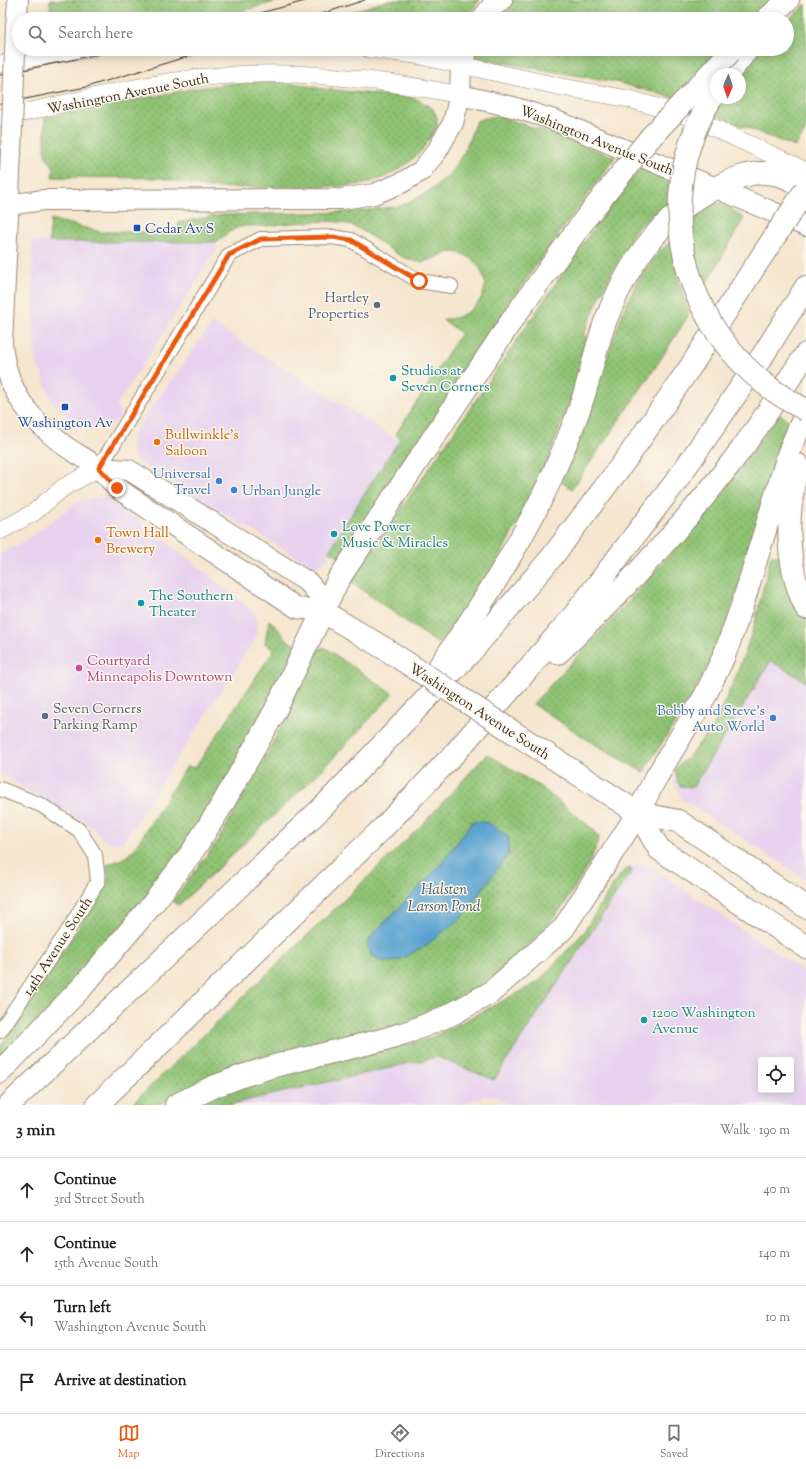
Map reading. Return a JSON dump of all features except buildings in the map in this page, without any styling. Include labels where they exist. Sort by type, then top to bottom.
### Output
[{"type":"main road","points":[[17,12],[18,0]]},
{"type":"main road","points":[[488,12],[501,0]]},
{"type":"main road","points":[[775,12],[788,0]]},
{"type":"main road","points":[[780,12],[791,0]]},
{"type":"main road","points":[[15,56],[11,152],[4,205],[2,343],[6,370],[21,404],[42,426],[65,446],[99,468],[128,470],[309,583],[318,594],[322,611]]},
{"type":"main road","points":[[0,1072],[83,986],[155,901],[192,852],[249,760],[274,713],[338,580],[514,317],[585,219],[649,139],[734,56]]},
{"type":"main road","points":[[731,68],[736,56]]},
{"type":"main road","points":[[4,205],[44,200],[342,199],[374,194],[401,183],[421,170],[437,151],[453,123],[460,95],[464,57]]},
{"type":"main road","name":"Washington Avenue South","points":[[460,95],[514,107],[554,120],[799,223]]},
{"type":"main road","points":[[176,1105],[214,1087],[251,1073],[382,1040],[423,1027],[450,1015],[490,993],[563,929],[638,813],[654,781],[705,696],[724,656],[742,606],[789,452],[806,411],[768,388],[736,358],[711,324],[692,284],[682,235],[680,203],[682,184],[695,131],[710,102]]},
{"type":"main road","points":[[9,1105],[325,805],[371,758],[470,653],[552,557],[627,458],[691,366],[806,189],[779,175],[767,173],[744,176],[714,188],[695,199],[657,230],[639,256],[617,294],[605,323],[580,407],[563,452],[530,522],[509,561],[468,625],[421,692],[371,758]]},
{"type":"main road","points":[[97,1105],[382,829],[455,752],[560,632],[636,535],[704,441],[763,355],[805,289]]},
{"type":"main road","points":[[455,752],[607,606],[675,532],[742,448],[806,354]]},
{"type":"main road","points":[[806,433],[788,518],[790,552],[794,576],[806,608]]},
{"type":"main road","points":[[798,465],[797,511],[806,558]]},
{"type":"main road","name":"Washington Avenue South","points":[[99,468],[117,488],[297,608],[322,611],[387,650],[638,813],[678,821],[806,907]]},
{"type":"main road","name":"Washington Avenue South","points":[[638,813],[659,849],[800,942]]},
{"type":"street","points":[[0,64],[43,56]]},
{"type":"street","points":[[448,56],[464,57],[691,117],[806,171]]},
{"type":"street","name":"Washington Avenue South","points":[[0,118],[137,88],[208,77],[279,74],[346,78],[405,84],[460,95]]},
{"type":"street","points":[[0,532],[33,513],[64,487],[99,468],[229,255],[261,239],[332,237],[351,240],[419,281],[451,286]]},
{"type":"street","name":"14th Avenue South","points":[[0,789],[41,805],[79,830],[95,855],[98,881],[88,900],[28,992],[0,1030]]},
{"type":"shaded area","points":[[32,241],[216,242],[218,248],[116,406],[120,412],[120,417],[113,424],[103,428],[86,428],[73,423],[52,401],[35,357]]},
{"type":"shaded area","points":[[212,323],[404,444],[324,563],[318,566],[312,566],[138,462],[131,450],[132,436]]},
{"type":"shaded area","points":[[100,496],[113,499],[250,608],[256,615],[257,626],[255,639],[123,842],[116,844],[103,840],[93,828],[5,777],[0,777],[0,554],[25,541],[77,502]]},
{"type":"shaded area","points":[[771,555],[806,619],[806,880],[682,799],[674,782],[675,769],[690,755],[715,723],[736,676],[754,627]]},
{"type":"shaded area","points":[[635,865],[649,866],[806,973],[806,1105],[509,1105],[497,1097],[484,1096],[460,1105],[188,1105],[425,1040],[453,1027],[538,982],[583,933],[619,876],[628,868]]},
{"type":"green space","points":[[50,0],[282,0],[238,12],[51,12]]},
{"type":"green space","points":[[389,0],[480,0],[471,12],[350,12]]},
{"type":"green space","points":[[514,0],[774,0],[761,12],[500,12]]},
{"type":"green space","points":[[806,4],[806,130],[795,147],[713,114],[719,104],[746,104],[746,68],[744,68],[752,56],[794,56],[794,15]]},
{"type":"green space","points":[[475,56],[715,56],[674,98],[616,82],[475,58]]},
{"type":"green space","points":[[282,81],[323,89],[415,98],[433,109],[437,118],[437,127],[422,150],[407,164],[387,176],[365,184],[341,186],[208,188],[161,178],[52,177],[54,168],[45,155],[45,118],[191,89],[235,83]]},
{"type":"green space","points":[[500,116],[615,157],[524,282],[342,558],[329,551],[400,439],[396,434],[461,333],[443,320],[460,316],[470,310],[482,296],[485,284],[478,265],[463,254],[455,252],[422,262],[414,261],[398,254],[359,229],[343,223],[321,221],[266,226],[242,226],[233,230],[216,242],[49,242],[51,219],[101,232],[181,232],[178,223],[220,215],[353,212],[400,206],[425,194],[450,174],[465,150],[476,121],[489,117]]},
{"type":"green space","points":[[641,167],[669,180],[669,206],[651,216],[634,231],[599,298],[583,336],[590,338],[573,392],[541,479],[485,584],[438,644],[351,582],[596,225]]},
{"type":"green space","points":[[720,202],[744,218],[705,287],[698,268],[691,221]]},
{"type":"green space","points":[[671,241],[678,278],[690,313],[655,368],[572,489],[558,480],[593,396],[626,304],[640,277],[657,254]]},
{"type":"green space","points":[[779,414],[795,424],[721,638],[694,694],[643,772],[596,745],[533,704],[635,594],[726,489]]},
{"type":"green space","points":[[771,555],[782,556],[801,612],[806,619],[806,682],[771,661],[693,787],[680,786],[675,769],[690,755],[715,723],[736,676],[754,627]]},
{"type":"green space","points":[[269,620],[276,626],[285,638],[296,645],[260,728],[163,880],[51,1008],[0,1056],[0,1048],[108,883],[107,865],[124,858],[133,851],[187,766],[195,768],[274,650],[265,643]]},
{"type":"green space","points":[[324,647],[393,694],[321,771],[179,905],[172,901],[217,842],[260,767],[283,723],[309,655],[313,651]]},
{"type":"green space","points":[[487,754],[542,788],[595,831],[599,838],[590,862],[564,905],[541,933],[518,957],[469,994],[425,1016],[177,1095],[158,1105],[131,1105],[422,825]],"holes":[[[473,821],[462,917],[373,934],[440,866]]]},
{"type":"green space","points":[[628,868],[632,870],[494,1080],[437,1057],[227,1105],[188,1105],[222,1089],[425,1040],[453,1027],[538,982],[583,933],[619,876]]},
{"type":"water","name":"Halsten Larson Pond","points":[[473,821],[489,823],[509,838],[508,855],[462,917],[427,945],[399,960],[386,963],[372,956],[367,945],[373,934],[440,866]]},
{"type":"tram line","points":[[264,12],[309,0]]},
{"type":"tram line","points":[[328,12],[365,0]]},
{"type":"tram line","points":[[0,75],[90,56]]},
{"type":"tram line","points":[[0,104],[86,87],[190,56]]},
{"type":"place","name":"Cedar Av S","points":[[137,228]]},
{"type":"place","name":"Hartley Properties","points":[[377,305]]},
{"type":"place","name":"Studios at Seven Corners","points":[[393,378]]},
{"type":"place","name":"Washington Av","points":[[65,407]]},
{"type":"place","name":"Bullwinkle's Saloon","points":[[157,442]]},
{"type":"place","name":"Universal Travel","points":[[219,481]]},
{"type":"place","name":"Urban Jungle","points":[[234,490]]},
{"type":"place","name":"Love Power Music & Miracles","points":[[334,534]]},
{"type":"place","name":"Town Hall Brewery","points":[[98,540]]},
{"type":"place","name":"The Southern Theater","points":[[141,603]]},
{"type":"place","name":"Courtyard Minneapolis Downtown","points":[[79,668]]},
{"type":"place","name":"Seven Corners Parking Ramp","points":[[45,716]]},
{"type":"place","name":"Bobby and Steve's Auto World","points":[[773,718]]},
{"type":"place","name":"1200 Washington Avenue","points":[[644,1020]]},
{"type":"route","points":[[117,488],[99,468],[229,255],[261,239],[332,237],[351,240],[419,281]]}]
